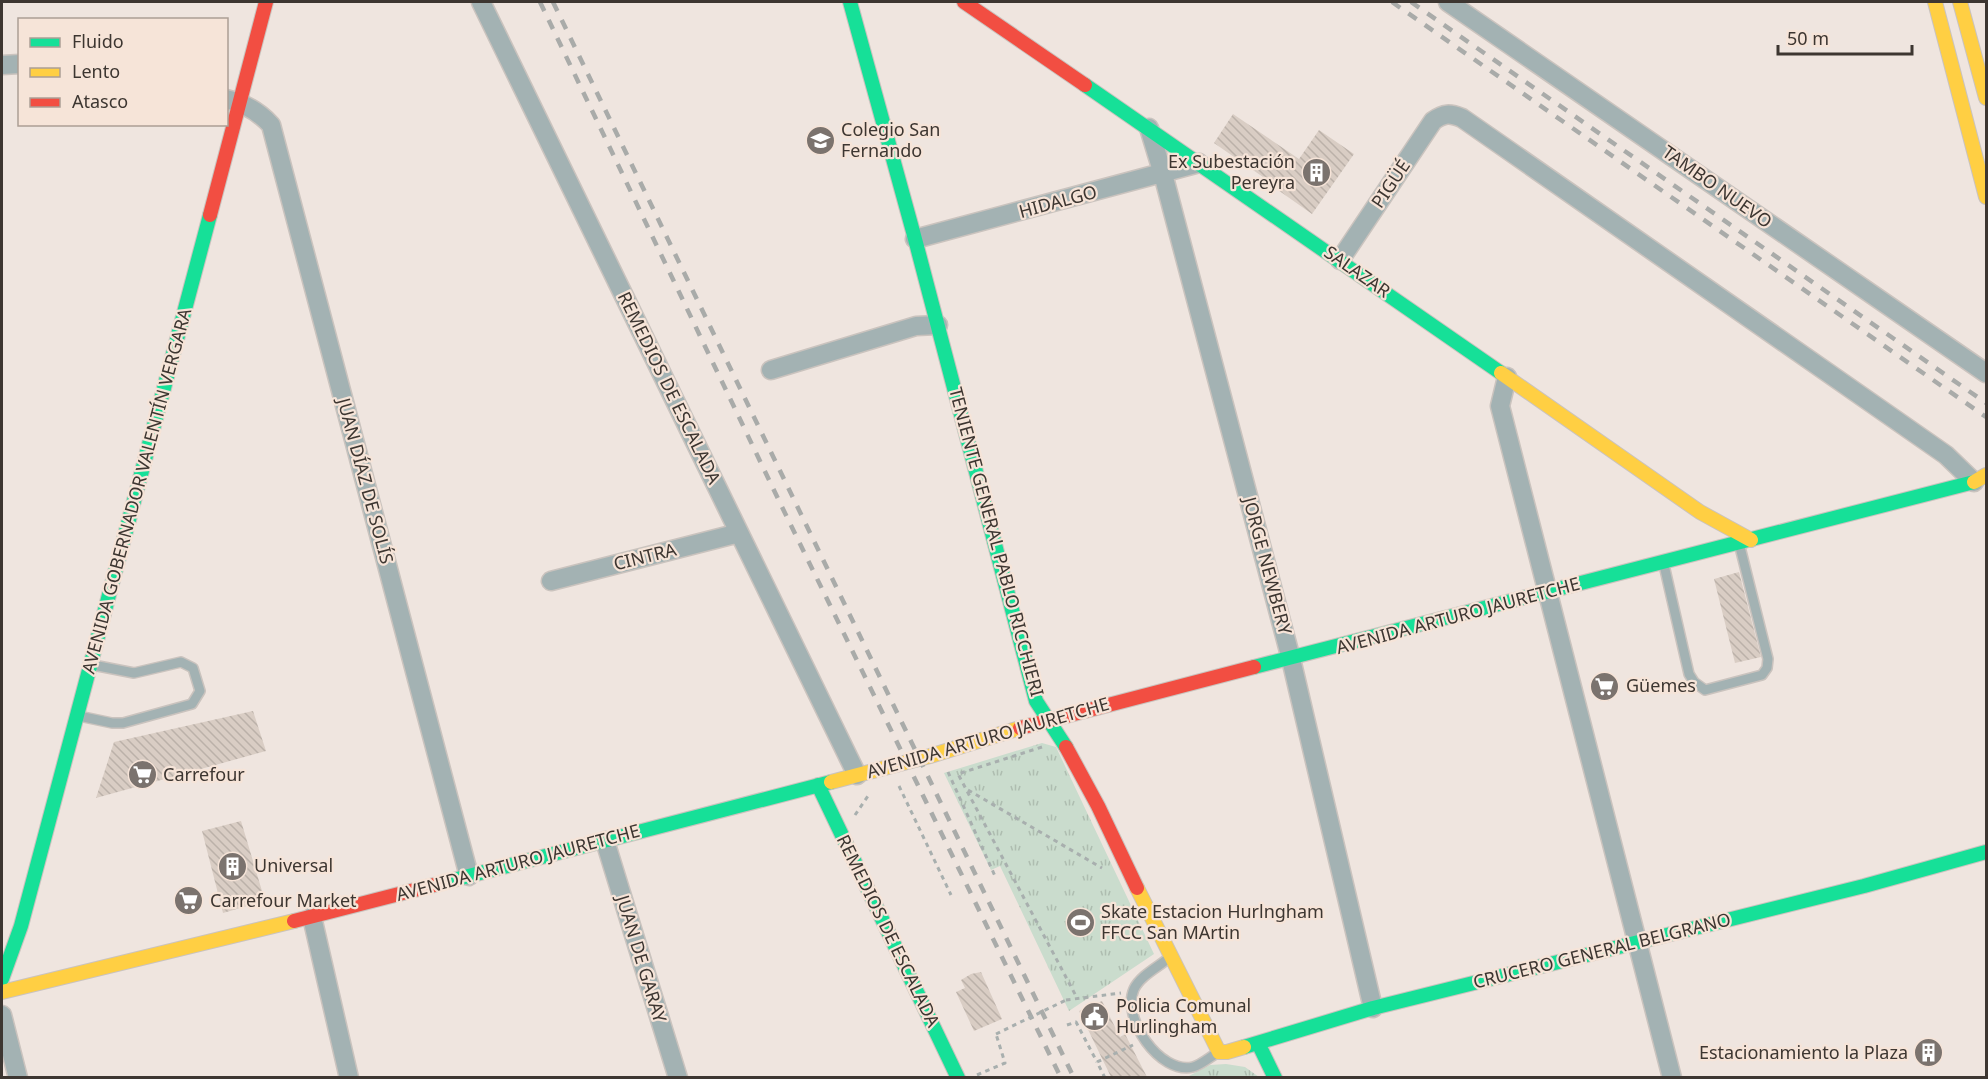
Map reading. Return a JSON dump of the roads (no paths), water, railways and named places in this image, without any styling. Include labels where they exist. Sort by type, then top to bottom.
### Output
[{"type":"main road","name":"AVENIDA GOBERNADOR VALENTÍN VERGARA","points":[[228,120],[266,2]]},
{"type":"main road","name":"TENIENTE GENERAL PABLO RICCHIERI","points":[[850,2],[938,325],[1036,700],[1045,721],[1085,779],[1170,957],[1219,1052]]},
{"type":"main road","name":"SALAZAR","points":[[964,2],[1745,541]]},
{"type":"main road","points":[[1935,2],[1986,197]]},
{"type":"main road","points":[[1960,2],[1986,98]]},
{"type":"main road","name":"AVENIDA GOBERNADOR VALENTÍN VERGARA","points":[[2,979],[21,926],[78,716],[226,126]]},
{"type":"main road","name":"AVENIDA ARTURO JAURETCHE","points":[[2,992],[312,917],[940,754],[1045,721],[1982,480]]},
{"type":"main road","name":"REMEDIOS DE ESCALADA","points":[[818,785],[958,1077]]},
{"type":"main road","name":"CRUCERO GENERAL BELGRANO","points":[[1219,1052],[1227,1052],[1373,1008],[1864,886],[1986,852]]},
{"type":"main road","points":[[1258,1043],[1275,1077]]},
{"type":"street","name":"REMEDIOS DE ESCALADA","points":[[481,2],[856,775]]},
{"type":"street","name":"TAMBO NUEVO","points":[[1448,2],[1986,373]]},
{"type":"street","points":[[2,64],[18,64]]},
{"type":"street","name":"JUAN DÍAZ DE SOLÍS","points":[[233,100],[263,116],[271,125],[469,876]]},
{"type":"street","name":"PIGÜÉ","points":[[1340,260],[1433,121],[1448,114],[1462,118],[1982,480]]},
{"type":"street","name":"JORGE NEWBERY","points":[[1149,128],[1291,659],[1373,1008]]},
{"type":"street","name":"HIDALGO","points":[[915,239],[1199,163]]},
{"type":"street","points":[[771,370],[916,326],[938,325]]},
{"type":"street","points":[[1507,377],[1500,406],[1672,1077]]},
{"type":"street","name":"CINTRA","points":[[551,581],[739,533]]},
{"type":"street","name":"JUAN DE GARAY","points":[[605,841],[678,1077]]},
{"type":"street","points":[[312,917],[349,1077]]},
{"type":"street","points":[[2,1015],[18,1077]]},
{"type":"lane","points":[[1664,562],[1689,674],[1694,682],[1706,690],[1762,675],[1767,668],[1768,659],[1745,541]]},
{"type":"lane","points":[[78,716],[123,723],[192,704],[200,691],[193,668],[181,662],[134,673],[91,664]]},
{"type":"lane","points":[[1170,957],[1140,981],[1133,991],[1132,1006],[1135,1022],[1152,1050],[1164,1061],[1176,1066],[1193,1067],[1219,1052]]},
{"type":"railway","points":[[540,2],[783,509],[1061,1078]]},
{"type":"railway","points":[[553,2],[1074,1078]]},
{"type":"railway","points":[[1392,2],[1986,417]]},
{"type":"railway","points":[[1411,2],[1986,403]]},
{"type":"place","name":"Colegio San Fernando","points":[[820,140]]},
{"type":"place","name":"Ex Subestación Pereyra","points":[[1316,172]]},
{"type":"place","name":"Güemes","points":[[1605,686]]},
{"type":"place","name":"Carrefour","points":[[142,775]]},
{"type":"place","name":"Universal","points":[[233,866]]},
{"type":"place","name":"Carrefour Market","points":[[189,901]]},
{"type":"place","name":"Skate Estacion Hurlngham FFCC San MArtin","points":[[1080,922]]},
{"type":"place","name":"Policia Comunal Hurlingham","points":[[1095,1016]]},
{"type":"place","name":"Estacionamiento la Plaza","points":[[1929,1053]]}]
